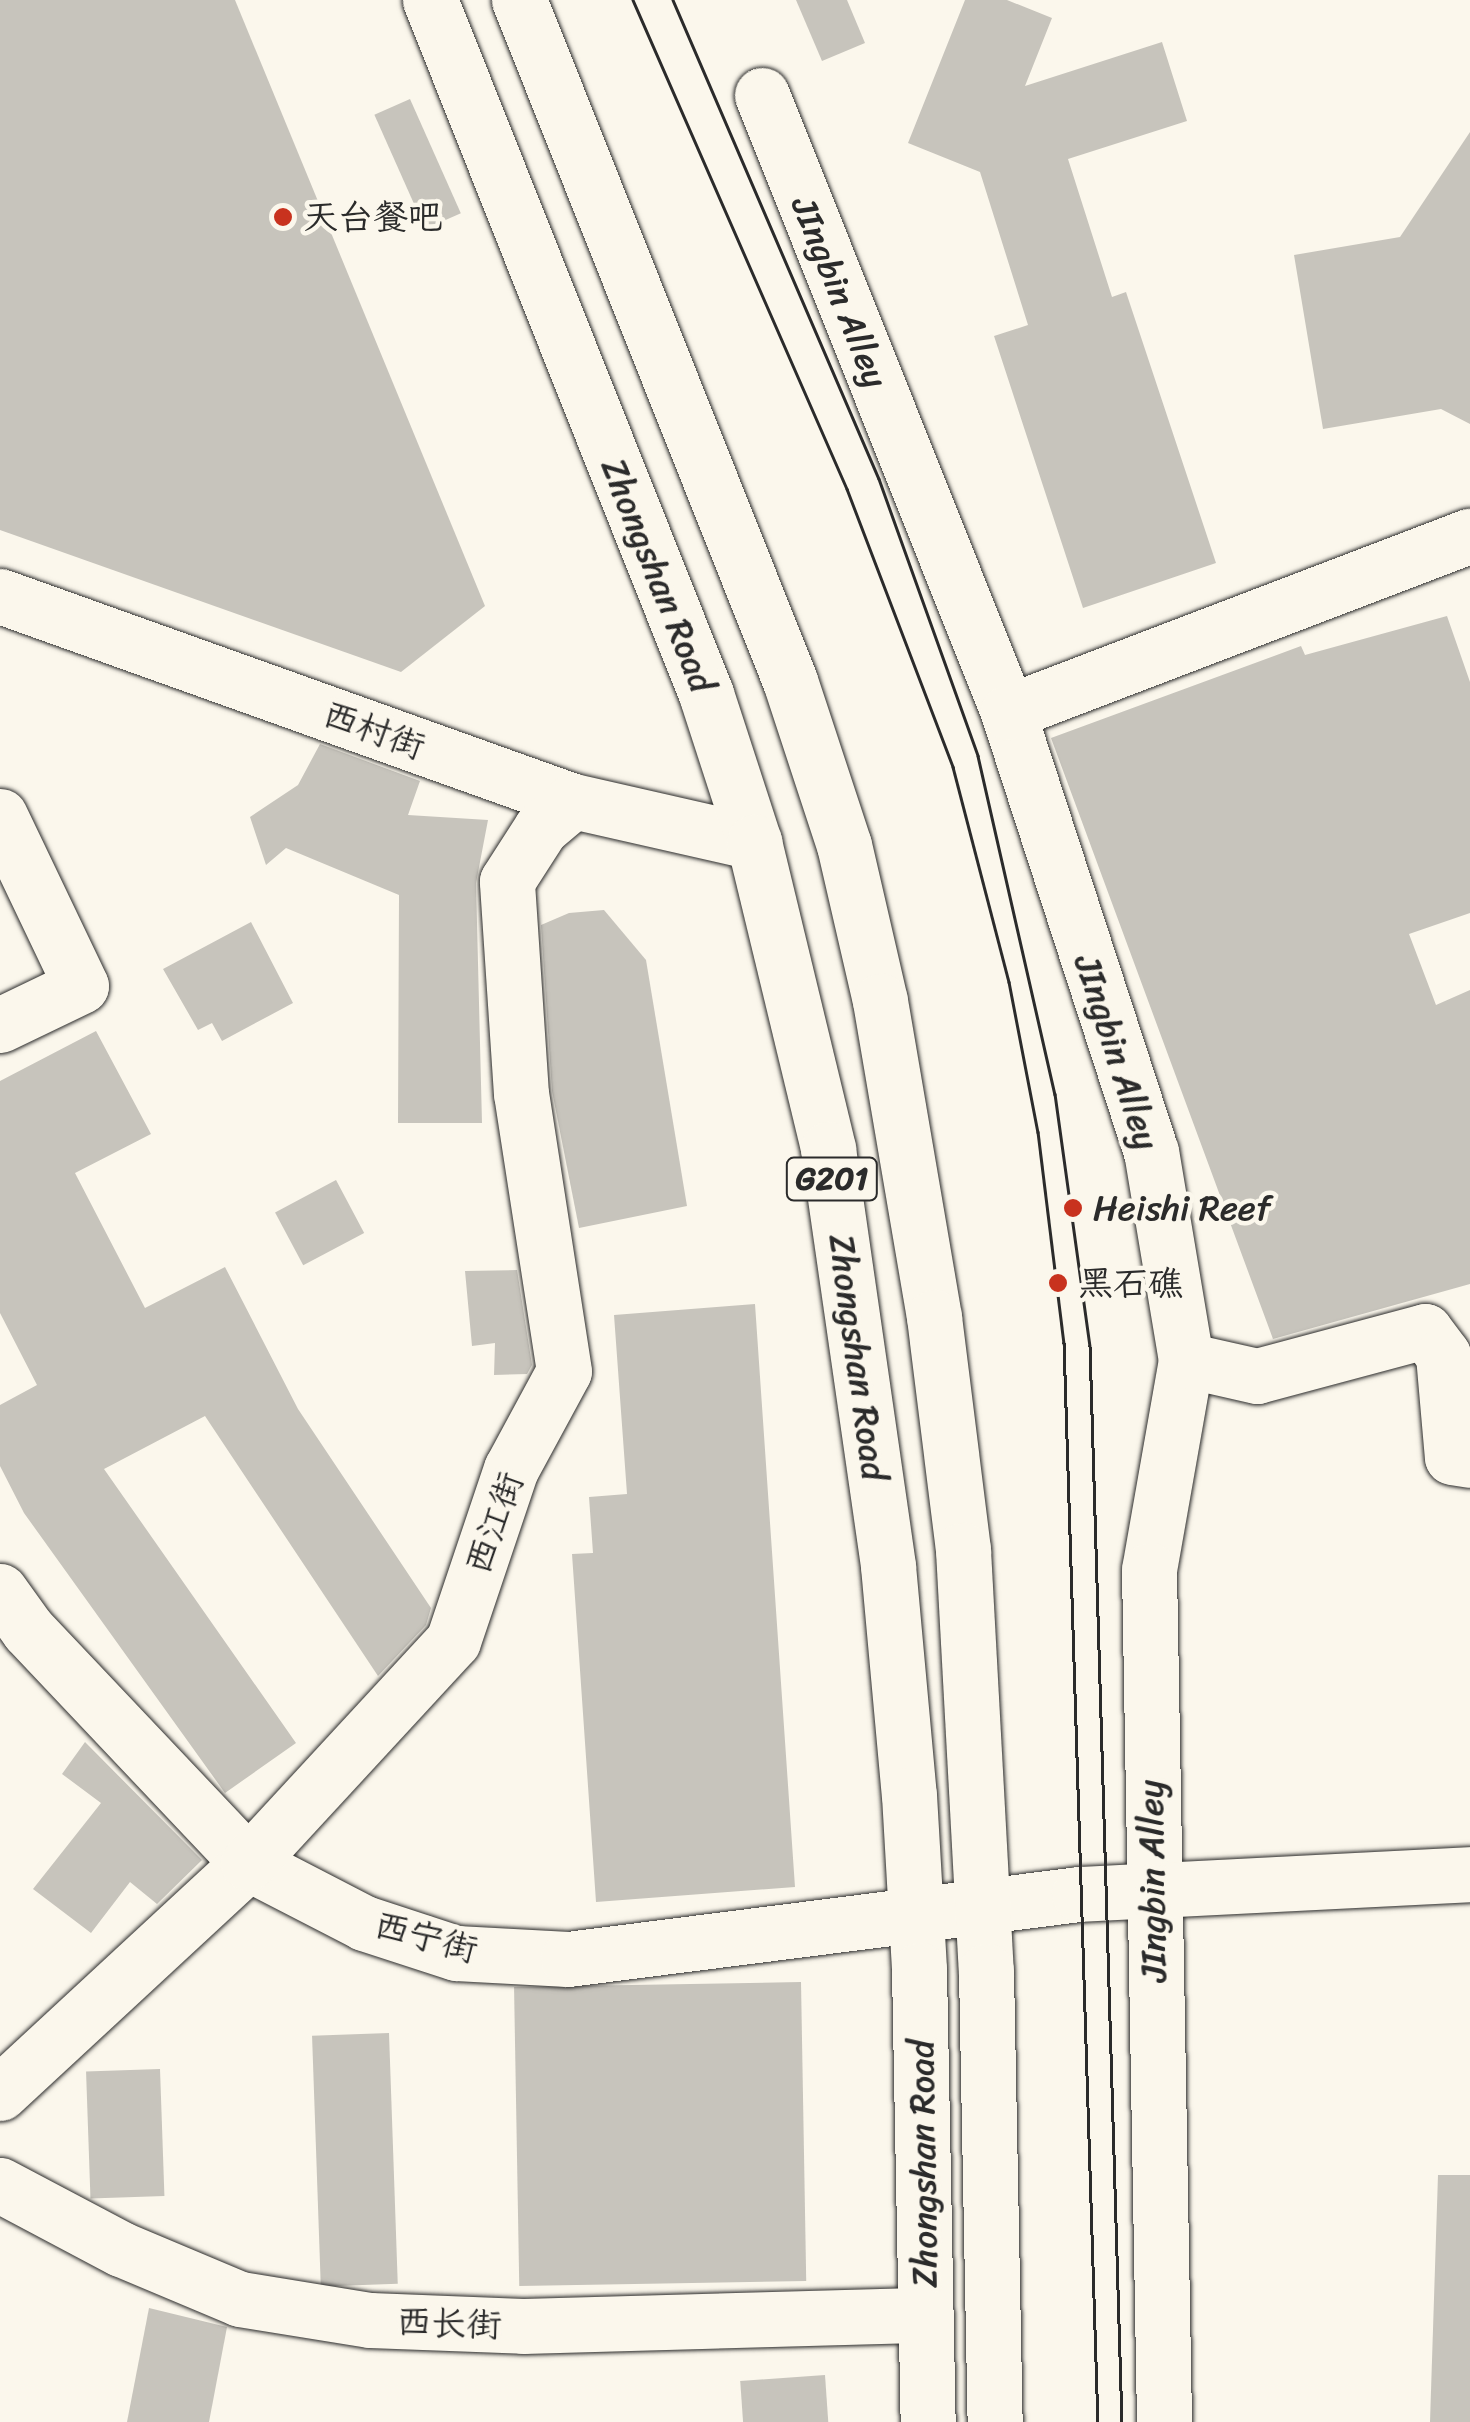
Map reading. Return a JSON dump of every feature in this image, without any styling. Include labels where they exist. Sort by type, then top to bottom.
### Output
[{"type":"main road","name":"Zhongshan Road","points":[[430,0],[706,694],[754,842],[828,1149],[888,1566],[916,1914],[928,2422]]},
{"type":"main road","name":"Zhongshan Road","points":[[520,0],[790,680],[844,846],[880,1001],[934,1317],[963,1550],[982,1905],[995,2422]]},
{"type":"main road","name":"JIngbin Alley","points":[[762,95],[1008,712],[1150,1151],[1186,1360],[1150,1570],[1151,1890],[1164,2422]]},
{"type":"main road","points":[[1008,712],[1470,536]]},
{"type":"main road","name":"西村街","points":[[0,596],[573,801],[754,842]]},
{"type":"main road","name":"西江街","points":[[0,2094],[248,1863],[453,1641],[511,1468],[564,1371],[521,1094],[508,881],[541,828],[573,801]]},
{"type":"main road","points":[[0,816],[82,986],[0,1025]]},
{"type":"main road","points":[[1186,1360],[1257,1376],[1425,1331],[1443,1355],[1452,1458],[1470,1460]]},
{"type":"main road","name":"西宁街","points":[[0,1590],[28,1630],[248,1863],[364,1923],[456,1952],[568,1959],[982,1905],[1151,1890],[1470,1874]]},
{"type":"main road","name":"西长街","points":[[0,2185],[121,2249],[240,2299],[370,2320],[523,2326],[926,2315]]},
{"type":"building","points":[[0,0],[235,0],[485,606],[401,672],[0,530]]},
{"type":"building","points":[[796,0],[847,0],[865,43],[822,61]]},
{"type":"building","points":[[965,0],[1007,0],[1052,18],[1025,86],[1162,42],[1187,121],[1068,159],[1112,297],[1126,292],[1216,563],[1083,608],[994,336],[1028,325],[980,172],[908,143]]},
{"type":"building","points":[[410,99],[461,213],[425,229],[374,115]]},
{"type":"building","points":[[1470,132],[1470,424],[1441,409],[1323,429],[1294,255],[1400,237]]},
{"type":"building","points":[[1447,616],[1470,682],[1470,913],[1409,934],[1436,1005],[1470,990],[1470,1284],[1273,1339],[1051,738],[1301,646],[1305,655]]},
{"type":"building","points":[[320,744],[420,781],[408,815],[488,820],[476,883],[482,1123],[398,1123],[399,895],[286,848],[266,865],[250,817],[298,785]]},
{"type":"building","points":[[604,910],[646,960],[687,1206],[579,1228],[552,1091],[541,925],[569,913]]},
{"type":"building","points":[[251,922],[293,1003],[222,1041],[212,1023],[198,1030],[163,969]]},
{"type":"building","points":[[96,1031],[151,1134],[75,1173],[145,1308],[225,1267],[298,1409],[431,1608],[426,1625],[378,1676],[205,1416],[104,1469],[296,1743],[225,1793],[24,1513],[0,1466],[0,1405],[37,1385],[0,1313],[0,1081]]},
{"type":"building","points":[[336,1180],[364,1233],[303,1265],[275,1212]]},
{"type":"building","points":[[517,1270],[532,1365],[527,1374],[494,1375],[495,1343],[472,1346],[465,1271]]},
{"type":"building","points":[[755,1304],[795,1887],[596,1902],[572,1554],[593,1553],[589,1497],[627,1494],[614,1315]]},
{"type":"building","points":[[85,1742],[202,1860],[157,1904],[130,1882],[91,1933],[33,1889],[101,1803],[62,1774]]},
{"type":"building","points":[[801,1982],[806,2281],[519,2286],[514,1987]]},
{"type":"building","points":[[389,2033],[398,2284],[321,2287],[312,2036]]},
{"type":"building","points":[[160,2069],[164,2196],[90,2199],[86,2072]]},
{"type":"building","points":[[1438,2175],[1470,2175],[1470,2422],[1430,2422]]},
{"type":"building","points":[[149,2308],[227,2327],[209,2422],[127,2422]]},
{"type":"building","points":[[825,2375],[828,2422],[743,2422],[740,2381]]},
{"type":"tram line","points":[[633,0],[847,489],[953,767],[1009,982],[1038,1132],[1064,1343],[1098,2422]]},
{"type":"tram line","points":[[673,0],[879,479],[978,756],[1055,1094],[1090,1346],[1122,2422]]},
{"type":"place","name":"天台餐吧","points":[[283,217]]},
{"type":"place","name":"Heishi Reef","points":[[1073,1208]]},
{"type":"place","name":"黑石礁","points":[[1058,1283]]}]
